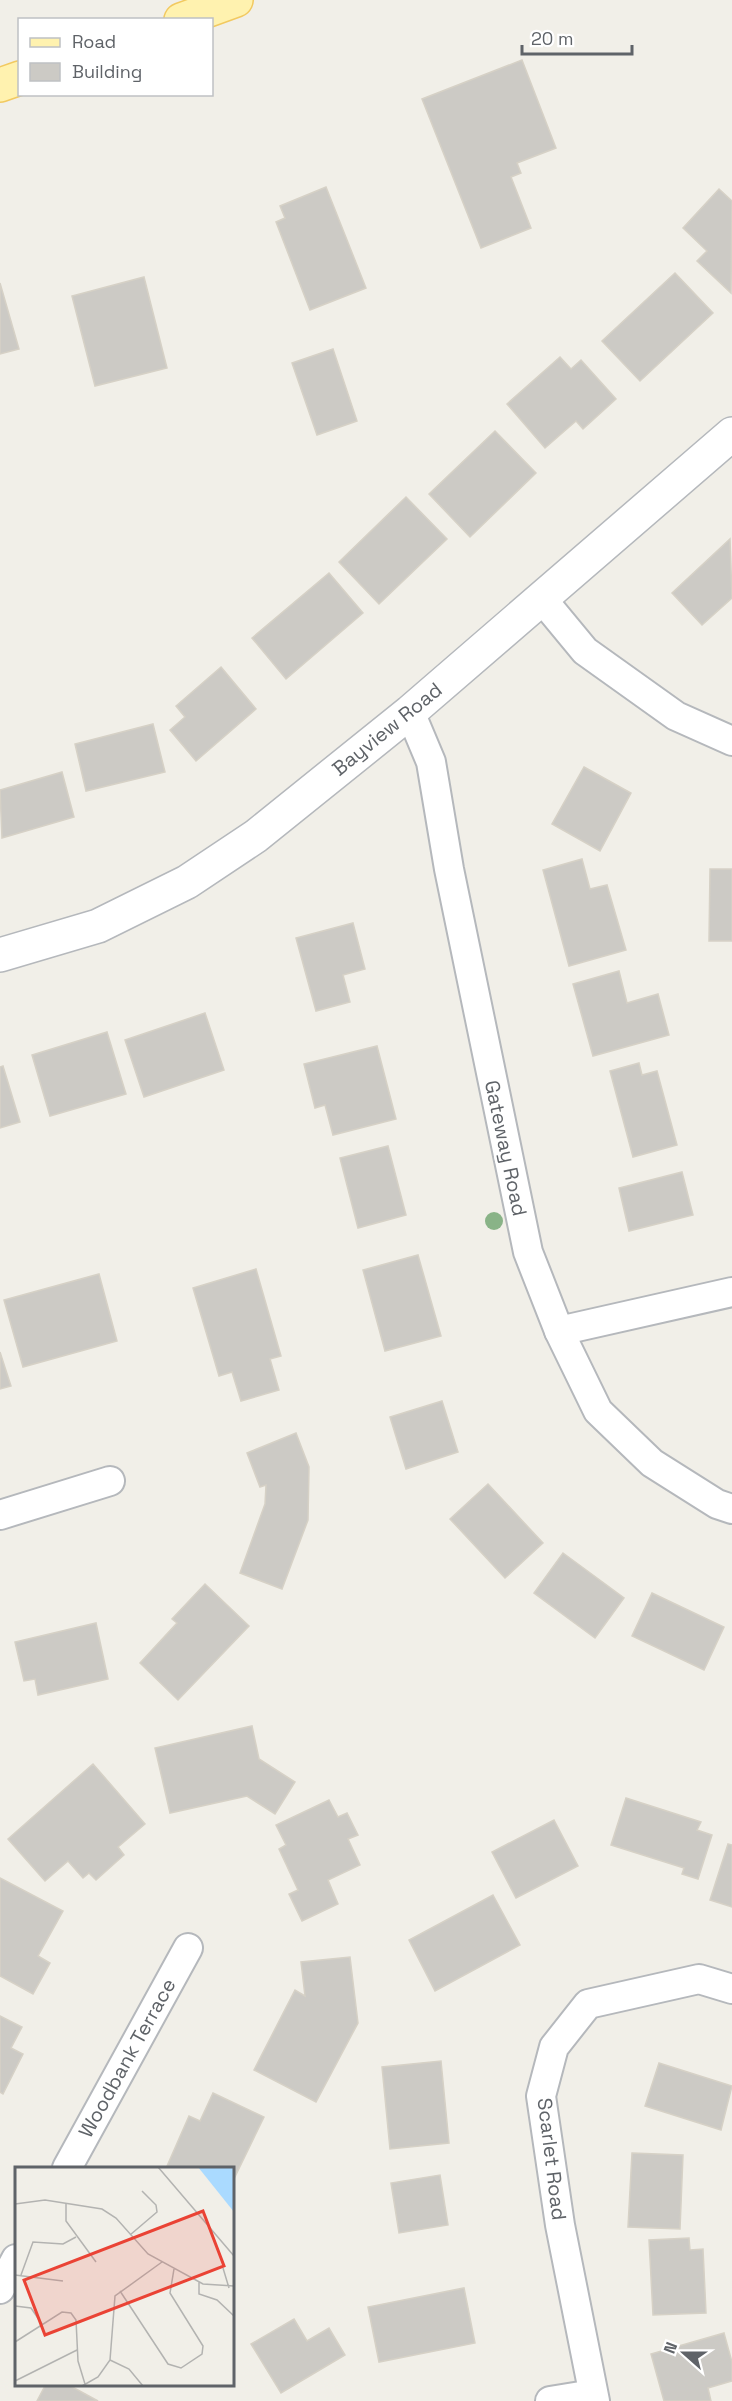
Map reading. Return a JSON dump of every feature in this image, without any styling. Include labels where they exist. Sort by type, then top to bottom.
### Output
[{"type":"main road","points":[[187,18],[236,0]]},
{"type":"main road","points":[[0,85],[18,79]]},
{"type":"street","name":"Bayview Road","points":[[0,955],[98,926],[187,882],[256,836],[410,712],[732,434]]},
{"type":"street","points":[[542,599],[585,651],[676,717],[732,741]]},
{"type":"street","name":"Gateway Road","points":[[410,712],[431,762],[449,869],[528,1252],[559,1331],[598,1411],[652,1463],[717,1504],[732,1509]]},
{"type":"street","points":[[559,1331],[732,1292]]},
{"type":"street","points":[[0,1515],[110,1481]]},
{"type":"street","name":"Woodbank Terrace","points":[[67,2167],[188,1948]]},
{"type":"street","name":"Scarlet Road","points":[[594,2397],[560,2225],[541,2096],[554,2047],[588,2004],[699,1979],[732,1989]]},
{"type":"street","points":[[0,2289],[15,2261]]},
{"type":"street","points":[[550,2401],[594,2397]]},
{"type":"building","points":[[522,60],[556,148],[517,163],[521,173],[511,177],[531,228],[481,248],[422,99]]},
{"type":"building","points":[[326,187],[366,288],[310,310],[276,222],[285,218],[280,206]]},
{"type":"building","points":[[719,189],[732,201],[731,293],[697,261],[707,251],[683,228]]},
{"type":"building","points":[[675,273],[713,313],[640,381],[602,341]]},
{"type":"building","points":[[144,277],[167,368],[95,386],[72,296]]},
{"type":"building","points":[[0,283],[19,349],[0,354]]},
{"type":"building","points":[[333,349],[357,421],[317,435],[292,363]]},
{"type":"building","points":[[560,357],[571,369],[581,360],[616,399],[583,429],[576,421],[545,448],[507,404]]},
{"type":"building","points":[[495,431],[536,473],[470,537],[429,494]]},
{"type":"building","points":[[406,497],[447,539],[379,604],[339,562]]},
{"type":"building","points":[[730,539],[732,598],[702,625],[672,593]]},
{"type":"building","points":[[329,573],[363,613],[286,679],[252,638]]},
{"type":"building","points":[[221,667],[256,709],[196,761],[170,730],[185,717],[176,706]]},
{"type":"building","points":[[153,724],[165,772],[86,791],[75,744]]},
{"type":"building","points":[[584,767],[631,793],[600,851],[552,824]]},
{"type":"building","points":[[62,772],[74,817],[2,838],[0,790]]},
{"type":"building","points":[[582,859],[590,889],[607,885],[626,950],[569,966],[543,870]]},
{"type":"building","points":[[710,869],[732,869],[732,941],[709,941]]},
{"type":"building","points":[[353,923],[365,969],[343,975],[350,1002],[316,1011],[296,938]]},
{"type":"building","points":[[619,971],[627,1003],[658,994],[669,1035],[593,1056],[573,984]]},
{"type":"building","points":[[205,1013],[224,1070],[144,1097],[125,1040]]},
{"type":"building","points":[[107,1032],[126,1094],[50,1116],[32,1055]]},
{"type":"building","points":[[377,1046],[396,1119],[333,1135],[325,1105],[315,1108],[304,1064]]},
{"type":"building","points":[[639,1063],[642,1075],[657,1071],[677,1145],[633,1157],[610,1071]]},
{"type":"building","points":[[3,1066],[20,1122],[0,1128],[0,1067]]},
{"type":"building","points":[[388,1146],[406,1215],[358,1228],[340,1158]]},
{"type":"building","points":[[682,1172],[693,1215],[629,1231],[619,1188]]},
{"type":"building","points":[[418,1255],[441,1336],[385,1351],[363,1270]]},
{"type":"building","points":[[256,1269],[281,1356],[270,1359],[279,1390],[241,1401],[232,1372],[219,1376],[193,1288]]},
{"type":"building","points":[[99,1274],[117,1341],[23,1367],[4,1300]]},
{"type":"building","points":[[0,1352],[11,1386],[0,1389]]},
{"type":"building","points":[[442,1401],[458,1452],[406,1469],[390,1417]]},
{"type":"building","points":[[296,1433],[309,1467],[308,1520],[282,1589],[240,1573],[265,1504],[266,1485],[260,1487],[247,1453]]},
{"type":"building","points":[[488,1484],[543,1543],[505,1578],[450,1519]]},
{"type":"building","points":[[563,1553],[624,1598],[595,1638],[534,1593]]},
{"type":"building","points":[[205,1584],[249,1626],[178,1700],[140,1663],[177,1623],[172,1619]]},
{"type":"building","points":[[652,1593],[724,1627],[704,1670],[632,1636]]},
{"type":"building","points":[[96,1623],[108,1679],[38,1695],[35,1679],[24,1681],[15,1642]]},
{"type":"building","points":[[252,1726],[259,1759],[295,1782],[275,1814],[247,1796],[170,1813],[155,1748]]},
{"type":"building","points":[[93,1764],[145,1824],[118,1847],[124,1855],[96,1880],[89,1873],[83,1878],[68,1861],[45,1881],[8,1839]]},
{"type":"building","points":[[626,1798],[701,1822],[697,1830],[712,1835],[698,1879],[682,1874],[684,1868],[611,1845]]},
{"type":"building","points":[[329,1800],[338,1817],[347,1813],[358,1835],[348,1839],[360,1865],[328,1880],[338,1904],[302,1921],[289,1894],[298,1890],[279,1849],[286,1845],[276,1825]]},
{"type":"building","points":[[554,1820],[578,1866],[516,1898],[492,1852]]},
{"type":"building","points":[[728,1844],[732,1845],[732,1907],[710,1900]]},
{"type":"building","points":[[0,1878],[63,1911],[38,1956],[50,1963],[33,1994],[0,1976]]},
{"type":"building","points":[[493,1895],[520,1945],[435,1991],[409,1940]]},
{"type":"building","points":[[350,1957],[358,2023],[316,2102],[254,2070],[295,1990],[305,1996],[301,1962]]},
{"type":"building","points":[[0,2016],[22,2027],[11,2048],[23,2054],[3,2094],[0,2092]]},
{"type":"building","points":[[441,2061],[449,2143],[390,2149],[382,2067]]},
{"type":"building","points":[[659,2063],[732,2086],[721,2130],[645,2106]]},
{"type":"building","points":[[213,2093],[264,2117],[234,2179],[234,2167],[167,2166],[189,2116],[200,2121]]},
{"type":"building","points":[[632,2153],[683,2155],[680,2229],[628,2227]]},
{"type":"building","points":[[440,2175],[448,2225],[399,2233],[391,2183]]},
{"type":"building","points":[[689,2238],[690,2250],[703,2249],[706,2313],[653,2315],[649,2240]]},
{"type":"building","points":[[464,2288],[475,2343],[379,2362],[368,2307]]},
{"type":"building","points":[[294,2319],[307,2341],[329,2328],[345,2355],[281,2393],[251,2344]]},
{"type":"building","points":[[724,2333],[732,2362],[732,2381],[708,2388],[711,2401],[664,2401],[651,2354]]},
{"type":"building","points":[[45,2386],[71,2386],[98,2401],[37,2401]]}]
